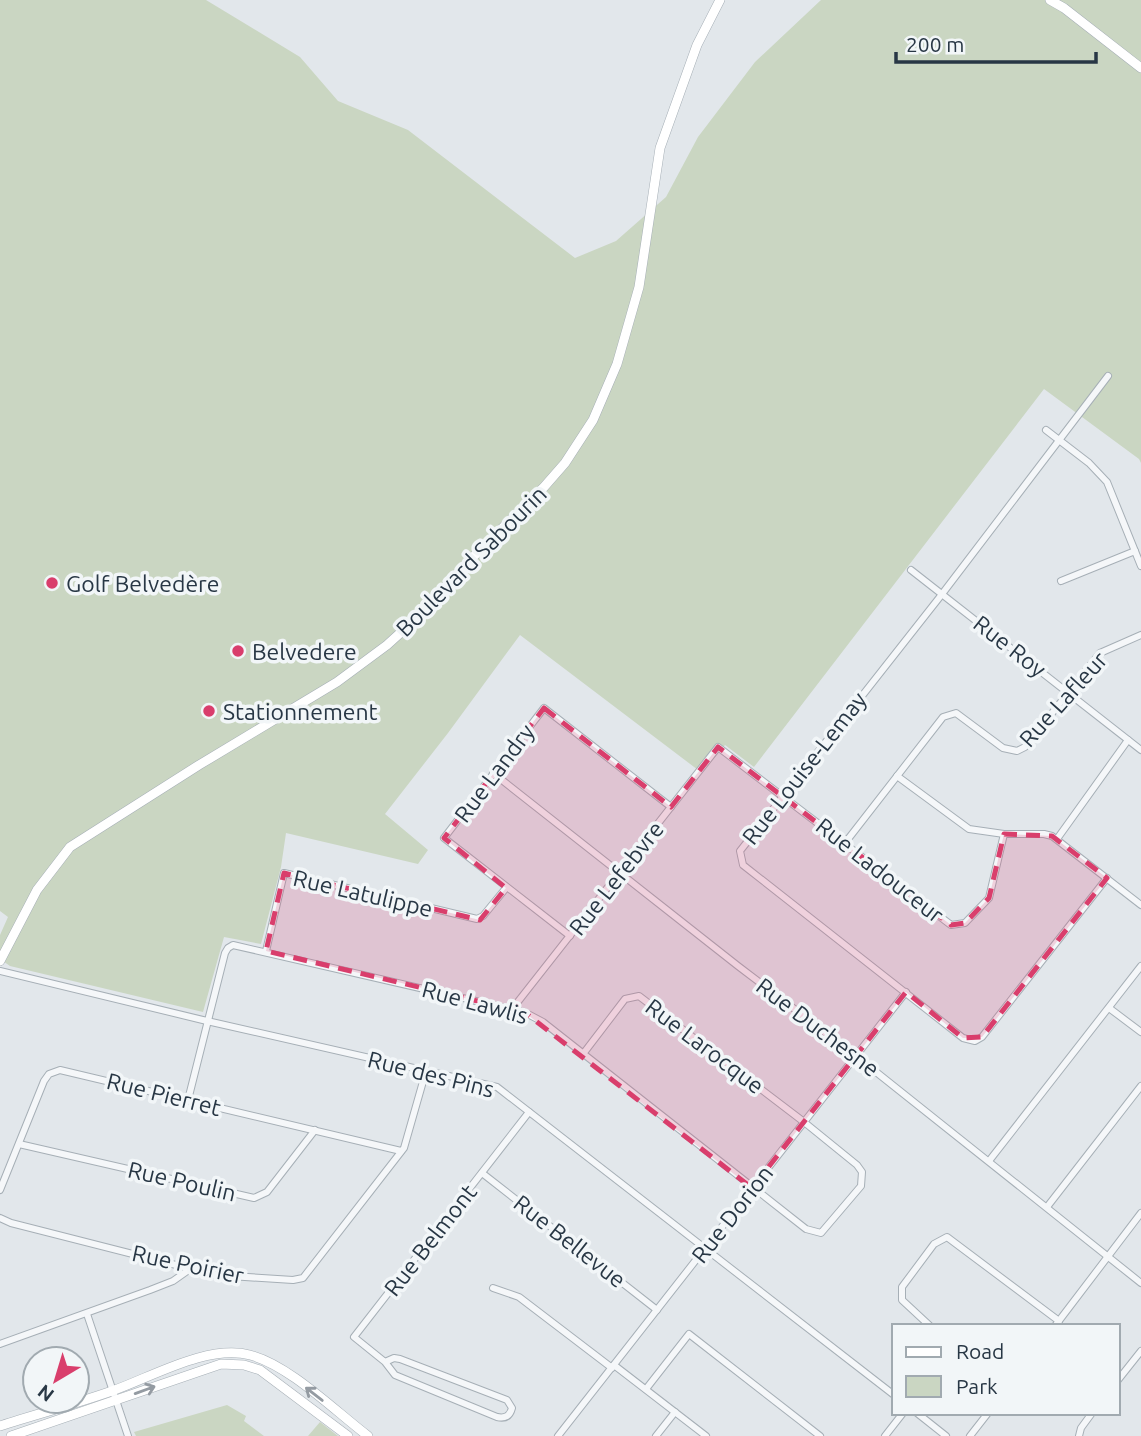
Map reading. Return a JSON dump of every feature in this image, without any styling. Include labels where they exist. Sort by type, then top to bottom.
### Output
[{"type":"street","name":"Boulevard Sabourin","points":[[0,961],[37,890],[71,847],[199,765],[337,682],[387,645],[565,463],[593,421],[617,364],[639,287],[660,148],[697,45],[720,0]]},
{"type":"street","points":[[1050,0],[1141,68]]},
{"type":"street","name":"Rue Louise-Lemay","points":[[1107,878],[982,1037],[975,1041],[963,1038],[743,864],[740,851],[1108,376]]},
{"type":"street","points":[[1046,430],[1093,466],[1107,482],[1141,566]]},
{"type":"street","points":[[1061,581],[1135,551]]},
{"type":"street","name":"Rue Roy","points":[[911,570],[1141,750]]},
{"type":"street","name":"Rue Lafleur","points":[[845,843],[943,717],[956,713],[1003,748],[1017,751],[1025,747],[1102,652],[1141,635]]},
{"type":"street","name":"Rue Landry","points":[[506,888],[444,838],[544,708],[671,807]]},
{"type":"street","points":[[1057,839],[1128,740]]},
{"type":"street","name":"Rue Ladouceur","points":[[718,747],[951,925],[964,923],[989,898],[1004,834]]},
{"type":"street","name":"Rue Lefebvre","points":[[513,1008],[718,747]]},
{"type":"street","name":"Rue Duchesne","points":[[493,773],[856,1056],[1141,1283]]},
{"type":"street","points":[[897,776],[969,829],[1004,834],[1044,834],[1057,839],[1141,905]]},
{"type":"street","name":"Rue Latulippe","points":[[266,951],[284,873],[478,919],[506,888]]},
{"type":"street","points":[[506,888],[570,936]]},
{"type":"street","name":"Rue Lawlis","points":[[207,1021],[228,948],[233,945],[513,1008],[543,1022],[752,1188]]},
{"type":"street","points":[[989,1161],[1141,966]]},
{"type":"street","name":"Rue des Pins","points":[[0,971],[497,1087],[892,1393]]},
{"type":"street","name":"Rue Dorion","points":[[558,1436],[906,992]]},
{"type":"street","name":"Rue Larocque","points":[[583,1054],[625,999],[639,996],[804,1122],[862,1172],[861,1186],[821,1233],[806,1229],[752,1188]]},
{"type":"street","points":[[1109,1008],[1141,1032]]},
{"type":"street","points":[[188,1100],[207,1021]]},
{"type":"street","name":"Rue Pierret","points":[[0,1190],[44,1081],[49,1074],[60,1070],[401,1151]]},
{"type":"street","name":"Rue Poirier","points":[[0,1217],[11,1223],[190,1269],[250,1279],[303,1278],[404,1148],[426,1071]]},
{"type":"street","points":[[1047,1208],[1141,1086]]},
{"type":"street","name":"Rue Belmont","points":[[385,1362],[394,1358],[400,1359],[508,1400],[511,1411],[506,1417],[497,1417],[396,1375],[385,1362],[354,1337],[529,1112]]},
{"type":"street","name":"Rue Poulin","points":[[19,1144],[254,1198],[267,1192],[315,1130]]},
{"type":"street","name":"Rue Bellevue","points":[[482,1173],[657,1310]]},
{"type":"street","points":[[928,1324],[902,1300],[902,1287],[934,1244],[947,1237],[1057,1323],[1141,1213]]},
{"type":"street","points":[[0,1344],[173,1281],[190,1269]]},
{"type":"street","points":[[494,1289],[519,1297],[706,1436]]},
{"type":"street","points":[[88,1314],[128,1436]]},
{"type":"street","points":[[646,1390],[690,1334],[820,1436]]},
{"type":"street","points":[[1120,1377],[1141,1351]]},
{"type":"street","points":[[0,1426],[113,1391],[200,1357],[225,1352],[249,1355],[284,1371],[368,1436]]},
{"type":"street","points":[[11,1436],[221,1364],[244,1364],[277,1380],[348,1436]]},
{"type":"street","points":[[277,1380],[284,1371]]},
{"type":"street","points":[[656,1436],[675,1412]]},
{"type":"street","points":[[886,1436],[902,1415]]},
{"type":"street","points":[[920,1415],[946,1436]]},
{"type":"street","points":[[970,1436],[986,1415]]},
{"type":"street","points":[[1079,1436],[1091,1415]]},
{"type":"highlighted area","points":[[544,708],[671,807],[718,747],[951,925],[965,923],[989,898],[1004,834],[1052,836],[1107,878],[982,1037],[963,1038],[906,992],[752,1188],[524,1012],[266,951],[284,873],[480,920],[506,888],[444,838]]},
{"type":"green space","points":[[0,0],[206,0],[300,57],[338,101],[408,130],[575,258],[616,241],[666,197],[698,137],[755,62],[821,0],[1141,0],[1141,463],[1044,389],[754,767],[725,745],[702,773],[520,635],[385,814],[428,850],[418,864],[286,833],[281,867],[261,944],[224,937],[203,1012],[10,966],[0,959],[0,935],[8,917],[0,911]]},
{"type":"green space","points":[[227,1405],[246,1416],[244,1421],[264,1436],[136,1436],[134,1432]]},
{"type":"green space","points":[[320,1422],[338,1436],[308,1436]]},
{"type":"place","name":"Golf Belvedère","points":[[52,583]]},
{"type":"place","name":"Belvedere","points":[[238,651]]},
{"type":"place","name":"Stationnement","points":[[209,711]]}]
